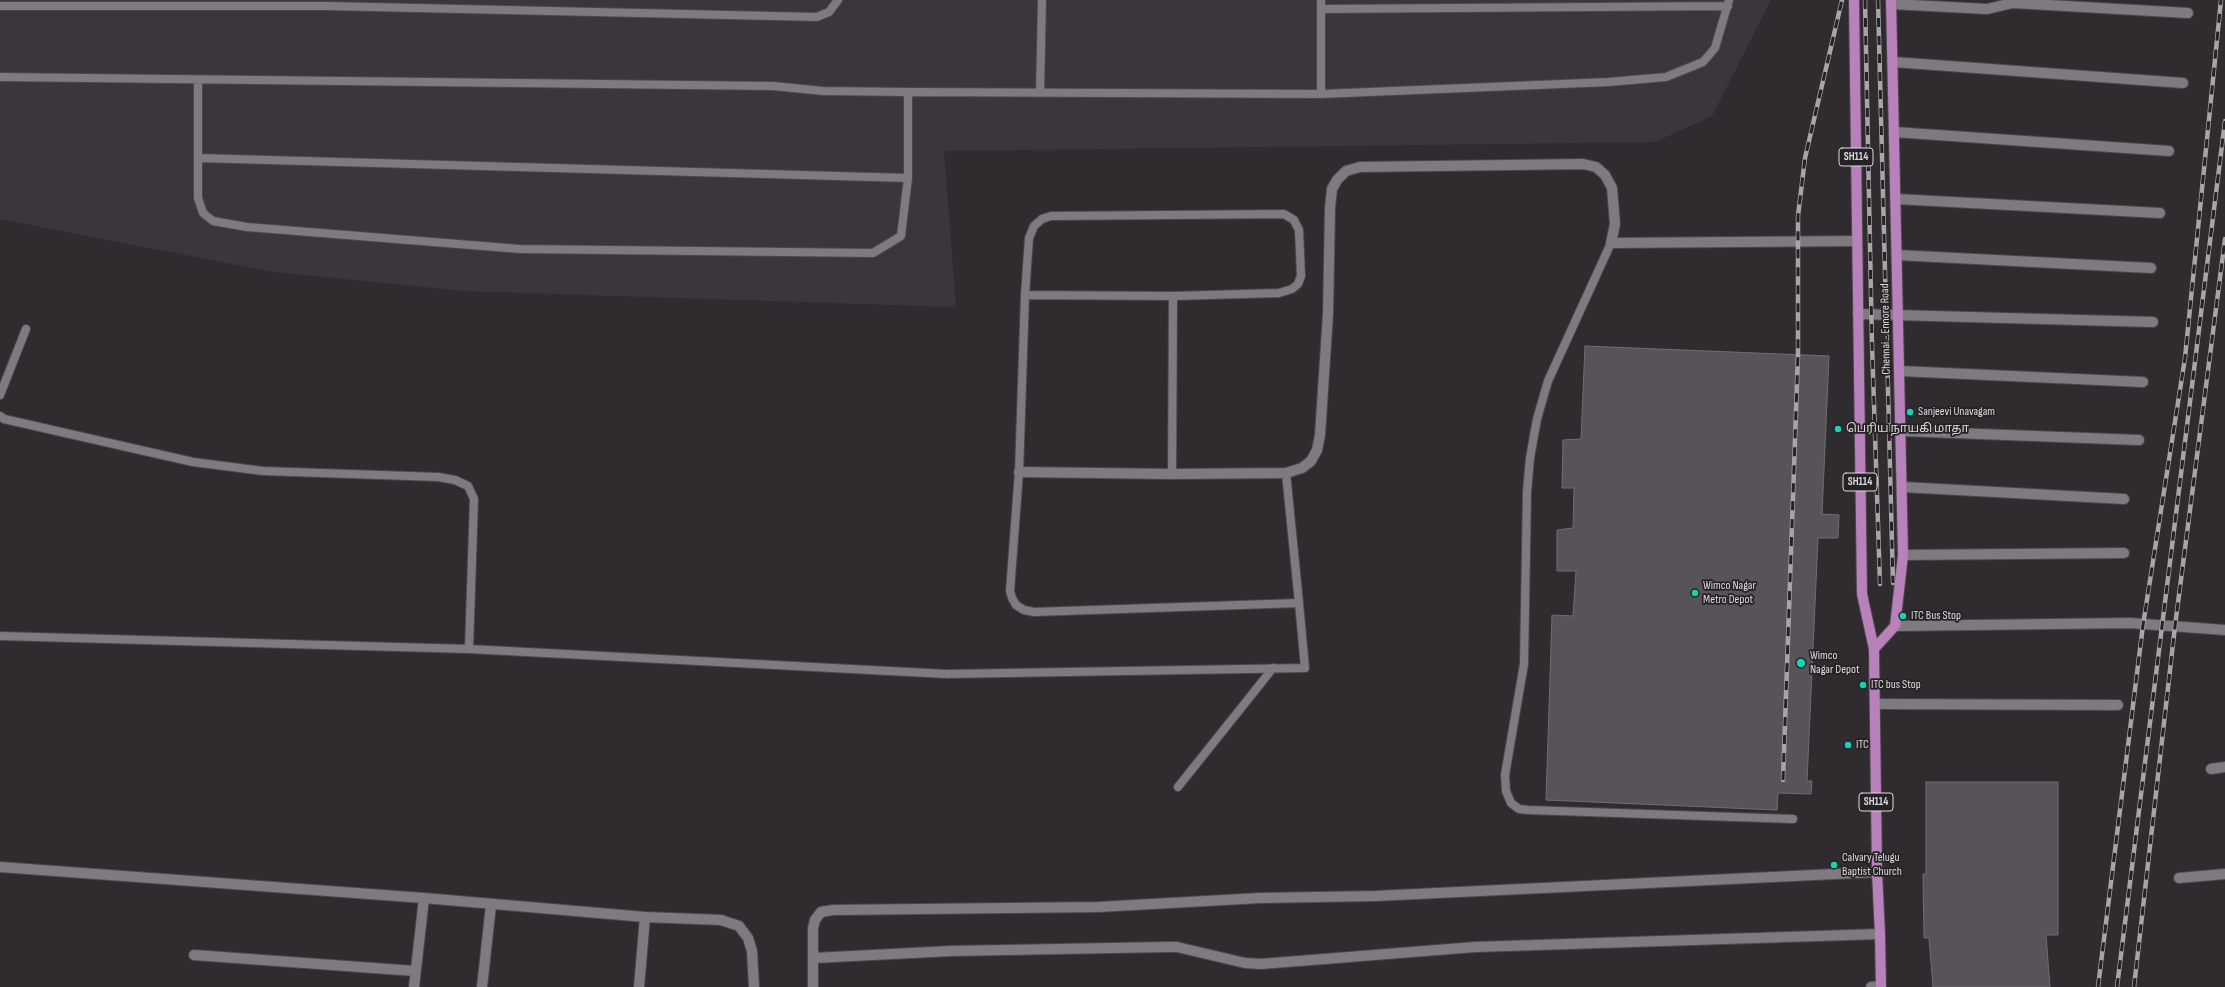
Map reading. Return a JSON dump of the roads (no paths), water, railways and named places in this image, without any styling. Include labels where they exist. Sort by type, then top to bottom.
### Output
[{"type":"main road","name":"SH114","points":[[1854,0],[1862,594],[1874,649],[1877,872],[1880,934],[1878,987]]},
{"type":"main road","name":"Chennai - Ennore Road","points":[[1891,2],[1899,315],[1899,407],[1902,431],[1903,486],[1903,555],[1895,626]]},
{"type":"main road","points":[[1874,649],[1895,626]]},
{"type":"street","points":[[1891,2],[1987,9],[2013,3],[2188,14]]},
{"type":"street","points":[[1893,62],[2183,83]]},
{"type":"street","points":[[1894,132],[2169,151]]},
{"type":"street","points":[[1019,472],[1172,474],[1286,473],[1302,468],[1311,461],[1318,450],[1320,435],[1328,314],[1330,208],[1332,189],[1336,180],[1346,171],[1360,167],[1583,164],[1596,167],[1605,175],[1612,188],[1615,224],[1611,242],[1857,241]]},
{"type":"street","points":[[1896,199],[2160,213]]},
{"type":"street","points":[[1897,255],[2151,268]]},
{"type":"street","points":[[1858,314],[2153,322]]},
{"type":"street","points":[[1900,371],[2143,382]]},
{"type":"street","points":[[1902,431],[2139,440]]},
{"type":"street","points":[[1903,486],[2124,499]]},
{"type":"street","points":[[1903,555],[2124,553]]},
{"type":"street","points":[[1895,626],[2130,623],[2225,630]]},
{"type":"street","points":[[1875,704],[2118,705]]},
{"type":"street","points":[[2211,769],[2225,767]]},
{"type":"street","points":[[0,867],[424,898],[491,905],[645,917],[721,920],[738,926],[748,938],[752,951],[754,987]]},
{"type":"street","points":[[813,987],[813,928],[815,920],[821,912],[832,910],[1098,907],[1260,898],[1375,896],[1877,872]]},
{"type":"street","points":[[2179,878],[2225,874]]},
{"type":"street","points":[[414,987],[424,898]]},
{"type":"street","points":[[482,987],[491,905]]},
{"type":"street","points":[[639,987],[645,917]]},
{"type":"street","points":[[814,958],[951,951],[1177,947],[1245,963],[1261,964],[1475,947],[1880,934]]},
{"type":"street","points":[[194,955],[415,971]]},
{"type":"lane","points":[[0,6],[360,3],[817,17],[830,12],[838,0]]},
{"type":"lane","points":[[1040,93],[1042,0]]},
{"type":"lane","points":[[1320,94],[1321,0]]},
{"type":"lane","points":[[0,77],[773,86],[823,91],[1040,93],[1320,94],[1601,83],[1666,77],[1703,62],[1715,48],[1728,3],[1322,10]]},
{"type":"lane","points":[[198,80],[198,198],[203,213],[213,221],[247,228],[520,250],[873,253],[901,236],[908,178],[908,92]]},
{"type":"lane","points":[[198,158],[908,178]]},
{"type":"lane","points":[[1025,294],[1174,296],[1279,293],[1292,289],[1298,284],[1302,276],[1299,230],[1294,220],[1284,214],[1051,216],[1034,226],[1028,238],[1025,294],[1019,472],[1010,591],[1016,605],[1024,610],[1065,611],[1299,603]]},
{"type":"lane","points":[[1611,242],[1548,381],[1537,419],[1530,458],[1527,492],[1524,664],[1505,775],[1506,791],[1511,802],[1519,808],[1529,810],[1793,819]]},
{"type":"lane","points":[[1172,474],[1174,296]]},
{"type":"lane","points":[[0,395],[26,329]]},
{"type":"lane","points":[[0,416],[4,419],[193,462],[263,471],[438,477],[455,480],[468,486],[474,499],[469,649]]},
{"type":"lane","points":[[0,636],[469,649],[947,674],[1305,668],[1286,473]]},
{"type":"lane","points":[[1178,787],[1273,668]]},
{"type":"railway","points":[[1783,780],[1798,355],[1798,216],[1805,158],[1842,0]]},
{"type":"railway","points":[[1865,0],[1872,344],[1880,584]]},
{"type":"railway","points":[[1878,0],[1893,583]]},
{"type":"railway","points":[[2098,987],[2143,625],[2185,358],[2221,0]]},
{"type":"railway","points":[[2117,987],[2225,121]]},
{"type":"railway","points":[[2134,987],[2175,626],[2225,239]]},
{"type":"place","name":"Sanjeevi Unavagam","points":[[1910,412]]},
{"type":"place","name":"பெரிய நாயகி மாதா","points":[[1838,429]]},
{"type":"place","name":"Wimco Nagar Metro Depot","points":[[1695,593]]},
{"type":"place","name":"ITC Bus Stop","points":[[1903,616]]},
{"type":"place","name":"Wimco Nagar Depot","points":[[1801,663]]},
{"type":"place","name":"ITC bus Stop","points":[[1863,685]]},
{"type":"place","name":"ITC","points":[[1848,745]]},
{"type":"place","name":"Calvary Telugu Baptist Church","points":[[1834,865]]}]
